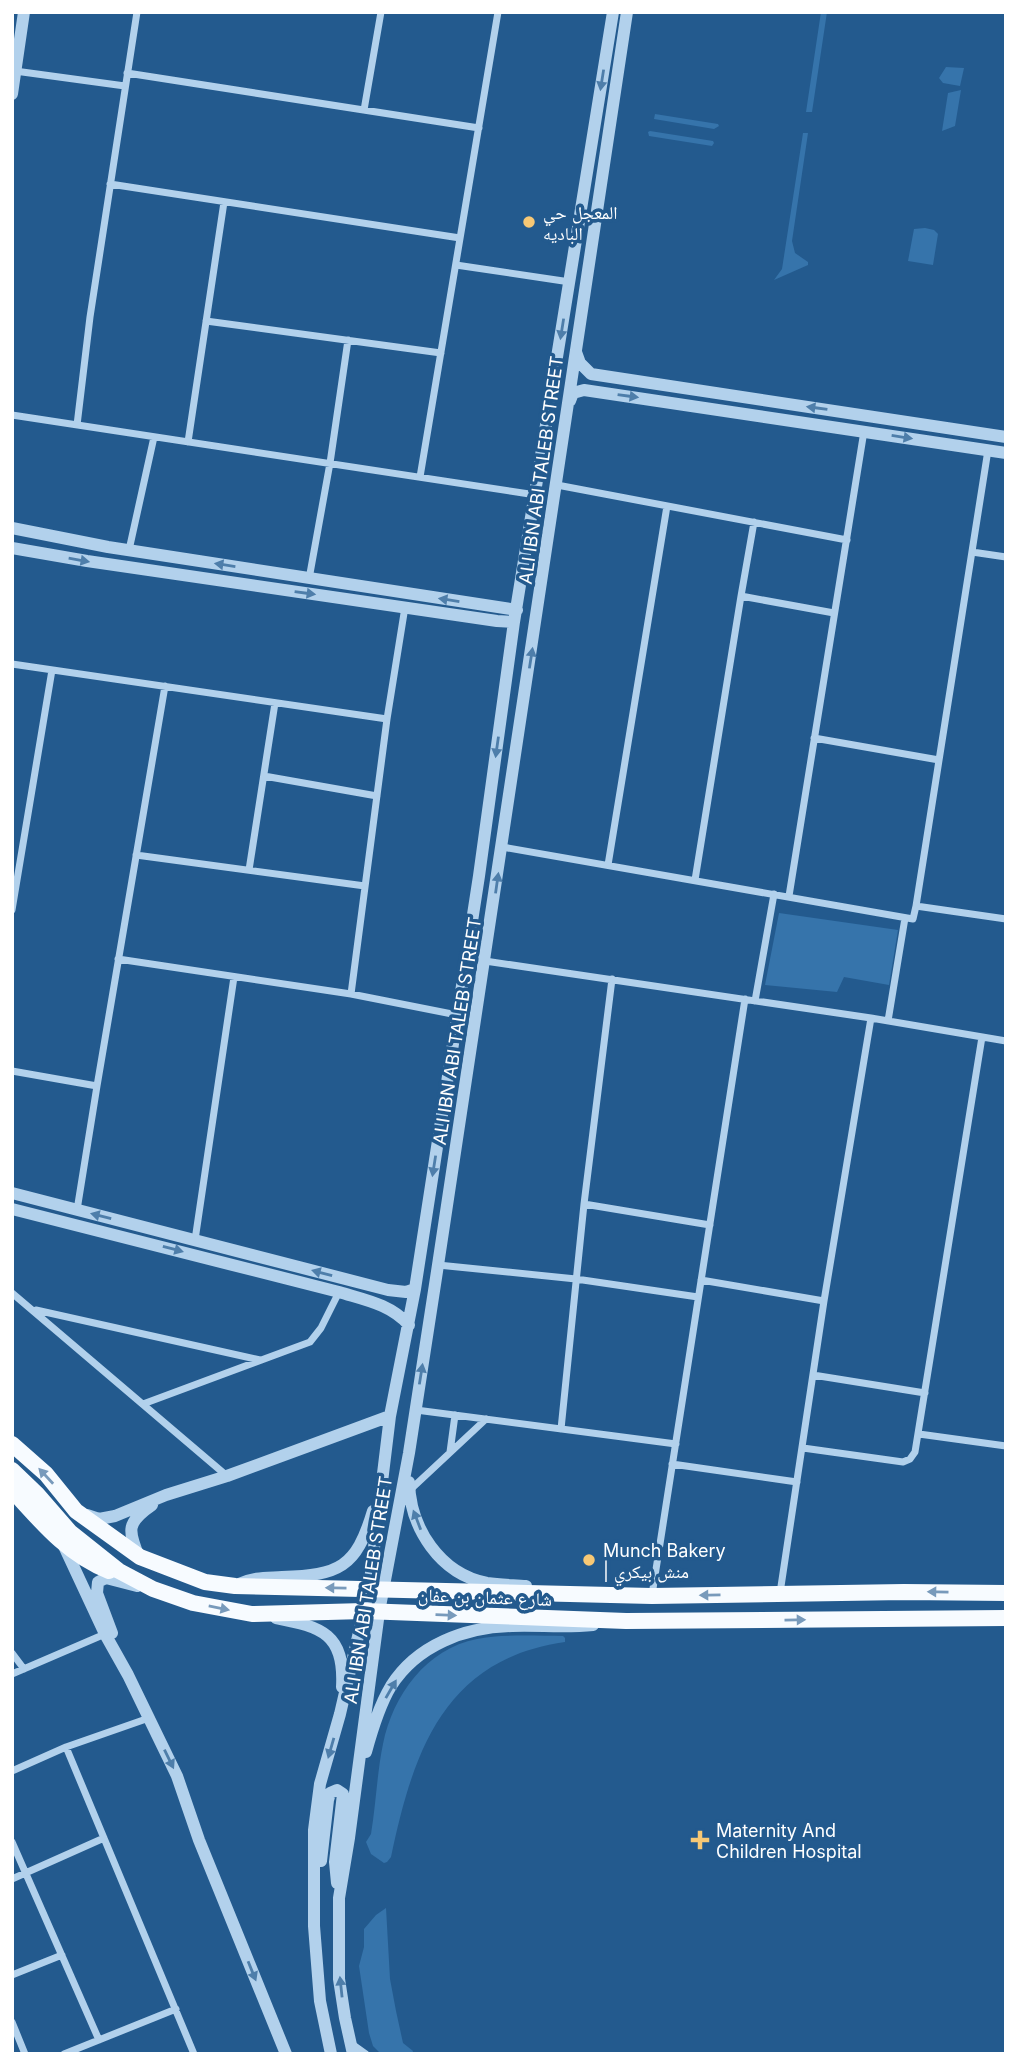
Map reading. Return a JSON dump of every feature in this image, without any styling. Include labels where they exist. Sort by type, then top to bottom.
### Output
[{"type":"main road","name":"شارع عثمان بن عفان","points":[[12,1444],[46,1474],[76,1511],[139,1557],[205,1582],[235,1586],[652,1595],[1006,1593]]},
{"type":"main road","name":"شارع عثمان بن عفان","points":[[12,1470],[70,1532],[119,1571],[153,1590],[193,1603],[251,1614],[372,1612],[626,1622],[1006,1618]]},
{"type":"main road","points":[[12,1490],[63,1544],[91,1564],[153,1590]]},
{"type":"street","points":[[77,425],[90,317],[137,12]]},
{"type":"street","points":[[364,110],[381,12]]},
{"type":"street","points":[[420,477],[498,12]]},
{"type":"street","name":"ALI IBN ABI TALEB STREET","points":[[383,1473],[390,1416],[415,1289],[479,876],[515,616],[613,12]]},
{"type":"street","name":"ALI IBN ABI TALEB STREET","points":[[351,2048],[339,1979],[339,1898],[354,1800],[372,1612],[409,1453],[416,1410],[627,12]]},
{"type":"street","points":[[12,94],[19,21]]},
{"type":"street","points":[[15,71],[125,86]]},
{"type":"street","points":[[127,73],[478,128]]},
{"type":"street","points":[[110,184],[460,238]]},
{"type":"street","points":[[188,442],[224,202]]},
{"type":"street","points":[[456,265],[570,282]]},
{"type":"street","points":[[206,321],[441,353]]},
{"type":"street","points":[[309,579],[348,340]]},
{"type":"street","points":[[576,352],[580,363],[591,374],[1006,437]]},
{"type":"street","points":[[569,404],[573,393],[584,390],[1006,453]]},
{"type":"street","points":[[12,415],[536,495]]},
{"type":"street","points":[[789,897],[864,431]]},
{"type":"street","points":[[129,551],[154,437]]},
{"type":"street","points":[[502,847],[913,919],[988,450]]},
{"type":"street","points":[[557,485],[847,540]]},
{"type":"street","points":[[608,865],[667,506]]},
{"type":"street","points":[[695,880],[754,522]]},
{"type":"street","points":[[12,528],[129,551],[309,579],[515,616]]},
{"type":"street","points":[[12,548],[101,564],[497,621],[515,616]]},
{"type":"street","points":[[972,552],[1006,557]]},
{"type":"street","points":[[741,596],[834,614]]},
{"type":"street","points":[[351,994],[387,719],[405,607]]},
{"type":"street","points":[[12,664],[387,719]]},
{"type":"street","points":[[12,909],[52,670]]},
{"type":"street","points":[[77,1210],[165,686]]},
{"type":"street","points":[[249,870],[275,703]]},
{"type":"street","points":[[814,738],[939,760]]},
{"type":"street","points":[[264,776],[377,796]]},
{"type":"street","points":[[136,855],[365,886]]},
{"type":"street","points":[[755,1001],[774,894]]},
{"type":"street","points":[[916,906],[1005,916]]},
{"type":"street","points":[[888,1021],[905,918]]},
{"type":"street","points":[[118,959],[351,994],[457,1015]]},
{"type":"street","points":[[485,961],[872,1018],[1006,1041]]},
{"type":"street","points":[[195,1240],[234,977]]},
{"type":"street","points":[[561,1429],[584,1204],[612,979]]},
{"type":"street","points":[[409,1453],[409,1499],[418,1525],[429,1546],[446,1563],[468,1576],[487,1583],[579,1593],[652,1595],[745,999]]},
{"type":"street","points":[[780,1593],[824,1301],[872,1018]]},
{"type":"street","points":[[803,1448],[903,1462],[910,1459],[915,1452],[982,1037]]},
{"type":"street","points":[[12,1071],[97,1086]]},
{"type":"street","points":[[12,1193],[388,1290],[406,1292],[415,1289]]},
{"type":"street","points":[[584,1204],[710,1225]]},
{"type":"street","points":[[12,1209],[339,1292],[383,1305],[400,1315],[409,1325]]},
{"type":"street","points":[[438,1265],[576,1279],[698,1297]]},
{"type":"street","points":[[701,1280],[824,1301]]},
{"type":"street","points":[[383,1305],[389,1299],[388,1290]]},
{"type":"street","points":[[143,1404],[310,1342],[321,1328],[339,1292]]},
{"type":"street","points":[[12,1293],[227,1476]]},
{"type":"street","points":[[32,1310],[260,1360]]},
{"type":"street","points":[[813,1375],[925,1393]]},
{"type":"street","points":[[416,1410],[676,1444]]},
{"type":"street","points":[[450,1453],[455,1415]]},
{"type":"street","points":[[76,1511],[99,1519],[115,1516],[390,1416]]},
{"type":"street","points":[[409,1491],[486,1419]]},
{"type":"street","points":[[919,1434],[1006,1447]]},
{"type":"street","points":[[673,1464],[797,1482]]},
{"type":"street","points":[[235,1586],[253,1578],[319,1575],[342,1565],[359,1548],[372,1516],[383,1473]]},
{"type":"street","points":[[376,1589],[383,1473]]},
{"type":"street","points":[[139,1557],[130,1535],[134,1522],[142,1512],[166,1496]]},
{"type":"street","points":[[63,1544],[177,1776],[199,1840],[286,2054]]},
{"type":"street","points":[[128,1675],[97,1593],[98,1582],[106,1578],[153,1590]]},
{"type":"street","points":[[331,2054],[320,2001],[314,1926],[314,1830],[320,1784],[372,1612]]},
{"type":"street","points":[[251,1614],[314,1627],[325,1633],[338,1646],[342,1680],[340,1714]]},
{"type":"street","points":[[354,1800],[374,1723],[391,1686],[413,1659],[442,1641],[470,1630],[510,1626],[572,1628],[626,1622]]},
{"type":"street","points":[[12,1674],[105,1634]]},
{"type":"street","points":[[12,1653],[24,1668]]},
{"type":"street","points":[[12,1771],[66,1747],[149,1718]]},
{"type":"street","points":[[66,1747],[194,2054]]},
{"type":"street","points":[[314,1926],[328,1800],[330,1793],[337,1790],[343,1794],[335,1862],[339,1898]]},
{"type":"street","points":[[12,1879],[104,1838]]},
{"type":"street","points":[[12,1842],[99,2040]]},
{"type":"street","points":[[12,1975],[62,1955]]},
{"type":"street","points":[[64,2054],[176,2009]]},
{"type":"street","points":[[12,2022],[25,2054]]},
{"type":"street","points":[[351,2048],[366,2054]]},
{"type":"shaded area","points":[[821,12],[827,12],[812,112],[806,112]]},
{"type":"shaded area","points":[[946,67],[964,68],[960,86],[943,83],[939,78]]},
{"type":"shaded area","points":[[961,90],[955,126],[942,131],[948,93]]},
{"type":"shaded area","points":[[655,114],[719,126],[714,129],[654,119]]},
{"type":"shaded area","points":[[650,131],[714,143],[712,146],[649,136]]},
{"type":"shaded area","points":[[803,133],[808,133],[792,241],[795,253],[808,262],[808,265],[774,280],[782,269]]},
{"type":"shaded area","points":[[925,228],[938,234],[933,265],[908,261],[914,229]]},
{"type":"shaded area","points":[[779,913],[898,930],[889,985],[844,977],[837,992],[765,985]]},
{"type":"shaded area","points":[[563,1636],[565,1642],[524,1652],[490,1668],[463,1690],[441,1716],[424,1747],[410,1782],[391,1857],[384,1863],[371,1854],[366,1842],[371,1834],[383,1744],[395,1708],[415,1677],[442,1653],[477,1639]]},
{"type":"shaded area","points":[[386,1908],[390,1979],[403,2043],[413,2051],[412,2054],[381,2054],[373,2046],[369,2033],[359,1966],[364,1947],[364,1929]]},
{"type":"place","name":"المعجل حي الباديه","points":[[529,222]]},
{"type":"place","name":"Munch Bakery | منش بيكري","points":[[589,1560]]},
{"type":"place","name":"Maternity And Children Hospital","points":[[700,1840]]}]
